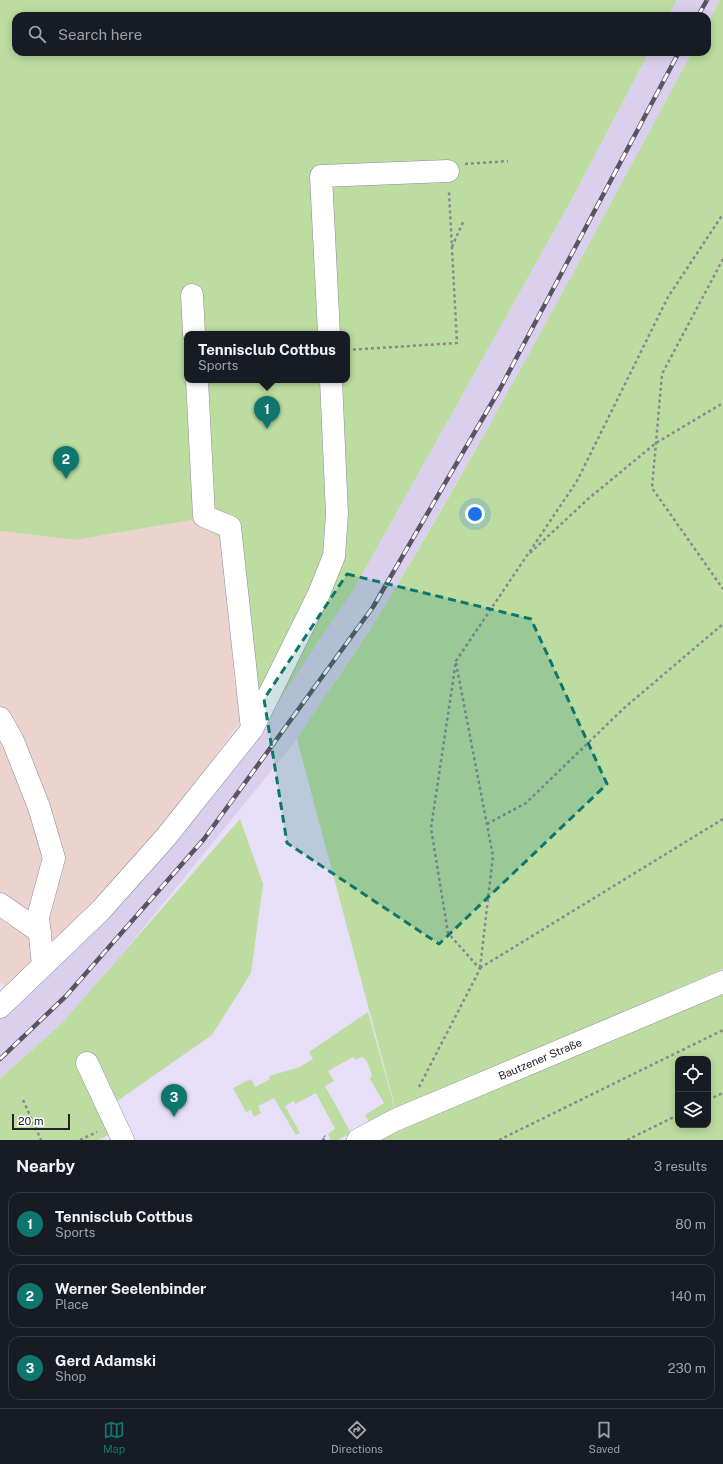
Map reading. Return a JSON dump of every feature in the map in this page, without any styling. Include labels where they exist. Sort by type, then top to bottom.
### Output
[{"type":"street","points":[[329,331],[321,176],[448,171]]},
{"type":"street","points":[[192,295],[194,331]]},
{"type":"street","points":[[197,383],[204,516],[230,526],[252,729]]},
{"type":"street","points":[[0,1007],[101,910],[161,842],[252,729],[318,596],[334,556],[338,514],[331,383]]},
{"type":"street","points":[[0,718],[13,741],[39,807],[54,858],[38,917],[43,965]]},
{"type":"street","points":[[0,904],[40,932]]},
{"type":"street","name":"Bautzener Straße","points":[[358,1140],[395,1120],[723,982]]},
{"type":"street","points":[[87,1063],[123,1140]]},
{"type":"path","points":[[350,350],[456,343],[447,165],[508,161]]},
{"type":"path","points":[[480,969],[448,933],[432,828],[456,661],[577,481],[668,297],[723,214]]},
{"type":"path","points":[[452,248],[464,220]]},
{"type":"path","points":[[723,259],[662,374],[652,488],[723,589]]},
{"type":"path","points":[[526,557],[588,499],[656,443],[723,403]]},
{"type":"path","points":[[487,824],[526,803],[623,709],[723,624]]},
{"type":"path","points":[[419,1088],[480,969],[493,856],[456,661]]},
{"type":"path","points":[[480,969],[723,819]]},
{"type":"path","points":[[499,1140],[723,1030]]},
{"type":"path","points":[[711,1099],[723,1093]]},
{"type":"path","points":[[23,1100],[41,1140]]},
{"type":"path","points":[[627,1140],[675,1116]]},
{"type":"path","points":[[322,1140],[326,1138],[324,1136]]},
{"type":"highlighted area","points":[[347,574],[531,619],[607,784],[439,944],[287,843],[264,699]]},
{"type":"shaded area","points":[[677,0],[720,0],[711,17],[711,12],[670,12]]},
{"type":"shaded area","points":[[647,56],[690,56],[514,383],[388,601],[297,739],[71,1017],[63,1022],[0,1079],[0,1013],[35,987],[355,587],[573,197]]},
{"type":"shaded area","points":[[191,520],[225,541],[245,715],[161,830],[98,908],[8,989],[0,981],[0,531],[76,540]]},
{"type":"green space","points":[[0,0],[677,0],[670,12],[12,12],[12,56],[647,56],[573,197],[355,587],[261,727],[225,541],[191,520],[76,540],[0,531]]},
{"type":"green space","points":[[720,0],[723,0],[723,969],[396,1111],[297,739],[378,617],[429,532],[544,327],[690,56],[711,56],[711,17]]},
{"type":"green space","points":[[240,819],[263,884],[251,973],[212,1035],[103,1111],[113,1133],[98,1140],[0,1140],[0,1079],[63,1022]]},
{"type":"green space","points":[[723,992],[723,1140],[379,1140],[637,1026]]},
{"type":"green space","points":[[368,1012],[395,1109],[370,1123],[365,1115],[384,1103],[370,1079],[372,1075],[366,1060],[361,1057],[356,1060],[353,1057],[328,1071],[334,1081],[325,1086],[351,1133],[338,1140],[329,1140],[328,1134],[335,1129],[316,1093],[295,1104],[294,1101],[285,1106],[300,1133],[296,1135],[274,1098],[258,1106],[261,1113],[254,1117],[251,1110],[246,1112],[233,1088],[251,1079],[255,1087],[270,1079],[269,1076],[300,1067],[313,1059],[309,1052]]},
{"type":"railway","points":[[700,12],[707,0]]},
{"type":"railway","points":[[0,1059],[66,996],[204,839],[373,607],[501,387],[677,56]]},
{"type":"place","name":"Tennisclub Cottbus","points":[[267,429]]},
{"type":"place","name":"Werner Seelenbinder","points":[[66,479]]},
{"type":"place","name":"Gerd Adamski","points":[[174,1117]]}]
